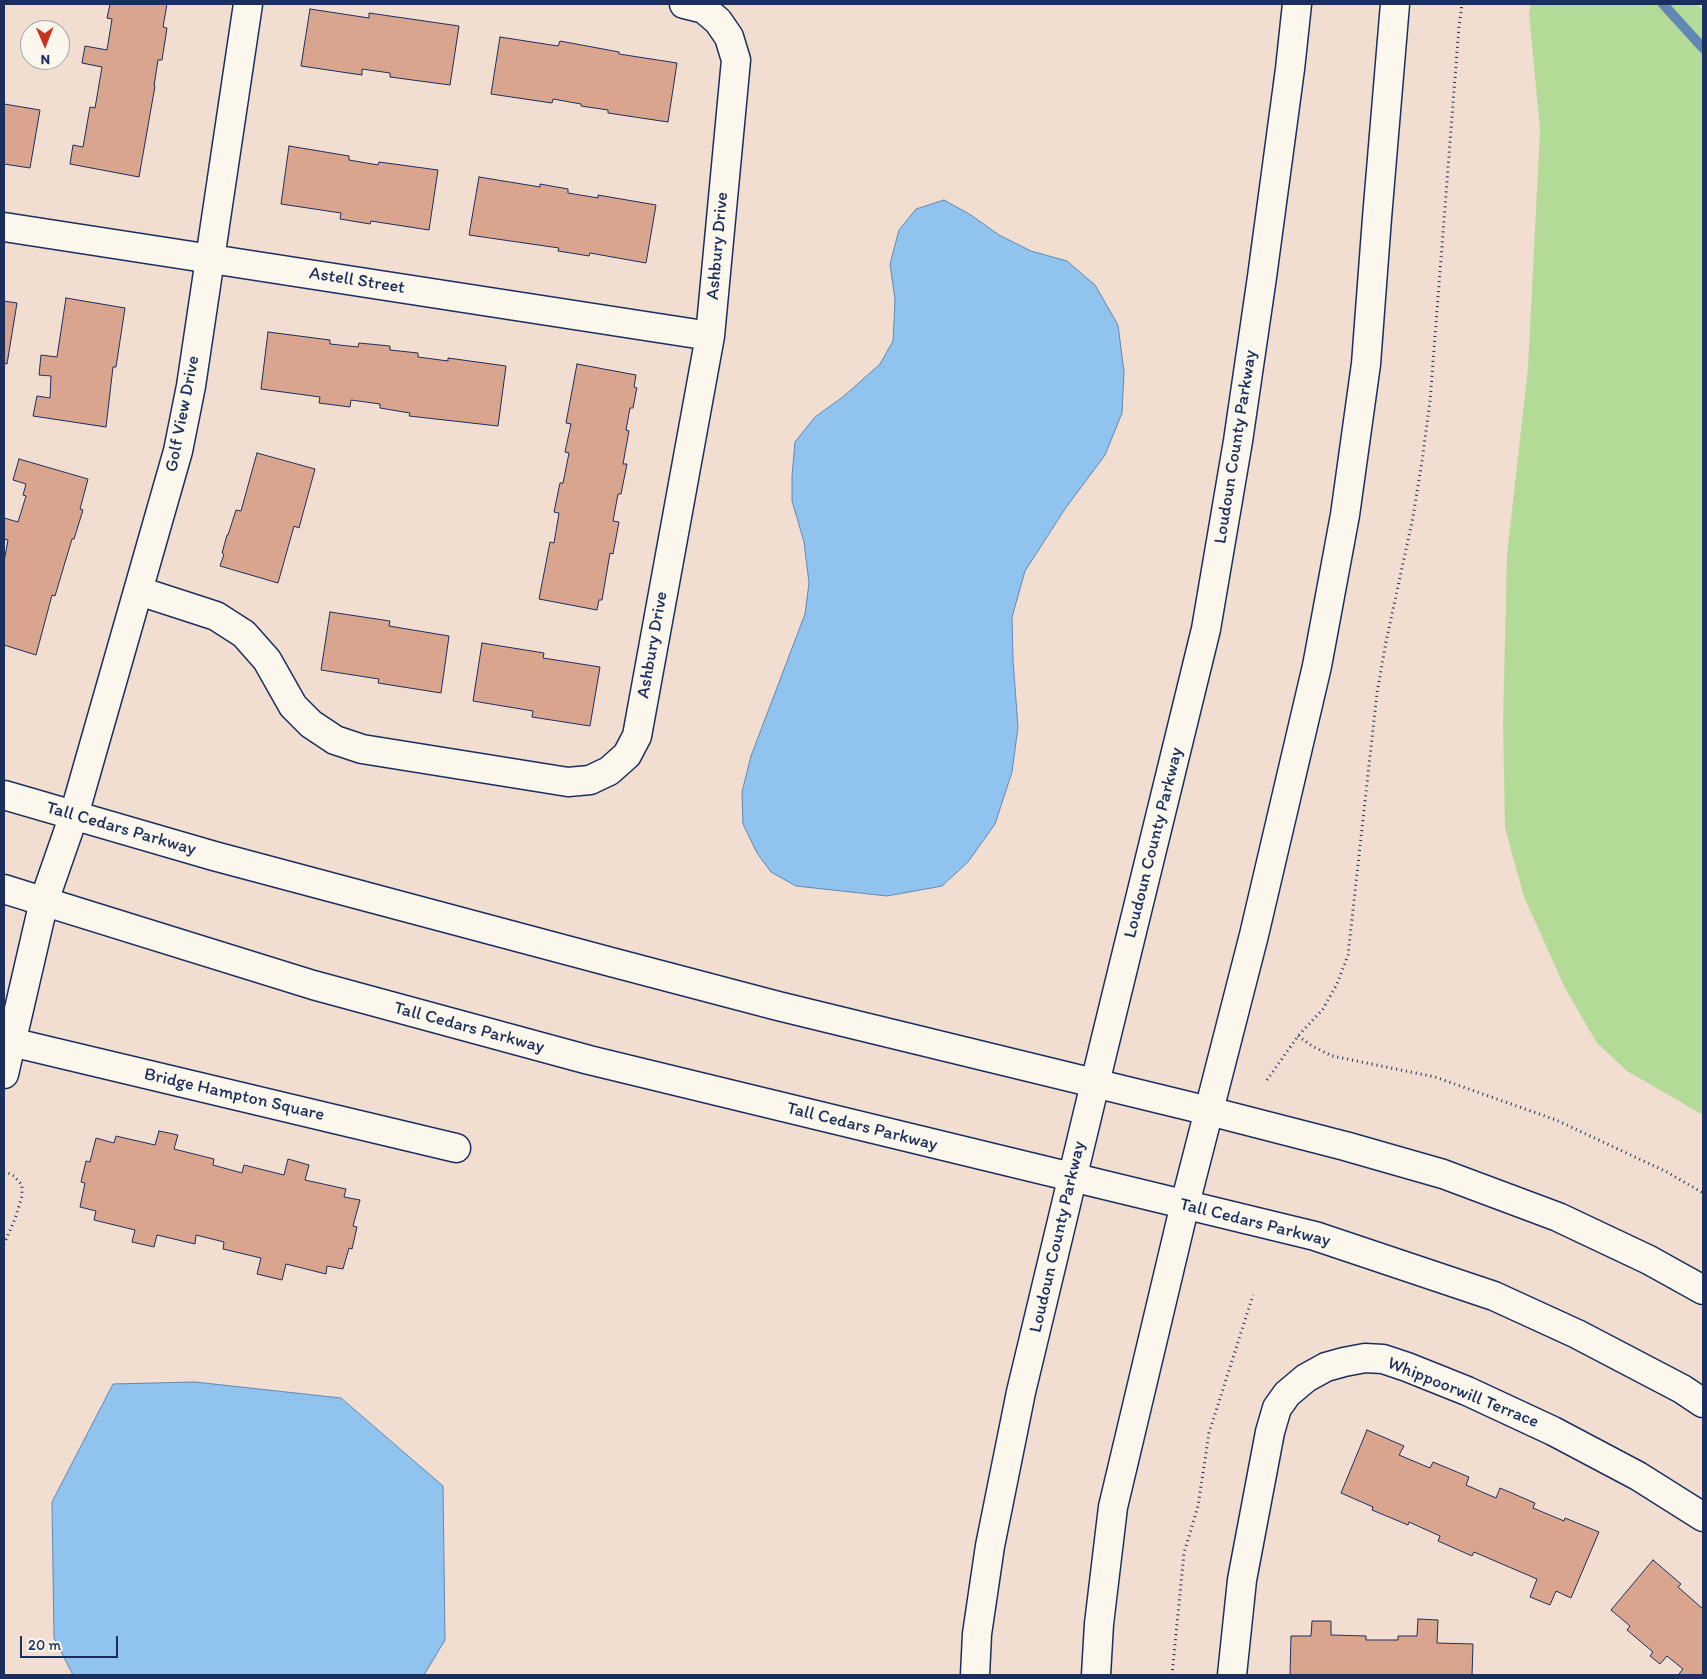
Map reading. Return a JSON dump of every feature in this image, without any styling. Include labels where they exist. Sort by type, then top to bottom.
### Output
[{"type":"main road","name":"Golf View Drive","points":[[4,1074],[11,1025],[44,901],[74,815],[178,451],[191,386],[248,4]]},
{"type":"main road","name":"Ashbury Drive","points":[[139,591],[216,616],[244,634],[267,660],[293,706],[310,724],[335,740],[362,749],[568,782],[590,780],[609,771],[627,754],[637,736],[710,336],[736,60],[729,37],[718,20],[704,9],[684,4]]},
{"type":"main road","name":"Loudoun County Parkway","points":[[975,1675],[978,1634],[990,1546],[1021,1392],[1206,629],[1238,441],[1262,277],[1290,69],[1296,4]]},
{"type":"main road","points":[[1096,1675],[1099,1624],[1113,1507],[1185,1204],[1254,935],[1317,666],[1345,515],[1366,364],[1396,4]]},
{"type":"main road","name":"Astell Street","points":[[4,227],[710,336]]},
{"type":"main road","name":"Tall Cedars Parkway","points":[[4,795],[223,859],[610,962],[778,1006],[1210,1111],[1443,1174],[1558,1217],[1649,1260],[1703,1290]]},
{"type":"main road","name":"Tall Cedars Parkway","points":[[4,889],[312,985],[552,1050],[1072,1179],[1315,1236],[1494,1296],[1577,1334],[1682,1389],[1703,1403]]},
{"type":"main road","name":"Bridge Hampton Square","points":[[11,1025],[456,1148]]},
{"type":"main road","name":"Whippoorwill Terrace","points":[[1232,1675],[1242,1580],[1270,1432],[1277,1408],[1287,1394],[1306,1378],[1326,1367],[1365,1358],[1383,1359],[1416,1370],[1467,1391],[1553,1431],[1638,1476],[1703,1517]]},
{"type":"path","points":[[1267,1080],[1298,1036],[1323,1009],[1337,984],[1348,955],[1377,693],[1413,517],[1430,401],[1462,4]]},
{"type":"path","points":[[1298,1036],[1312,1046],[1332,1056],[1435,1077],[1556,1120],[1668,1172],[1703,1193]]},
{"type":"path","points":[[4,1171],[14,1176],[22,1185],[22,1196],[15,1219],[4,1244]]},
{"type":"path","points":[[1172,1675],[1184,1553],[1198,1506],[1209,1433],[1253,1295]]},
{"type":"green space","points":[[1531,4],[1695,4],[1703,9],[1703,1115],[1627,1071],[1597,1043],[1566,990],[1524,897],[1505,828],[1503,722],[1507,555],[1528,368],[1540,130],[1529,13]]},
{"type":"water","points":[[944,200],[971,215],[999,235],[1031,251],[1067,261],[1095,285],[1118,325],[1124,372],[1122,413],[1105,455],[1065,509],[1025,571],[1012,617],[1018,727],[1012,772],[995,824],[968,862],[942,886],[887,896],[796,886],[771,872],[757,853],[743,824],[742,792],[751,756],[805,614],[809,583],[804,542],[792,501],[795,442],[815,417],[844,396],[880,364],[893,341],[895,300],[890,264],[899,230],[916,209]]},
{"type":"water","points":[[195,1382],[341,1398],[443,1486],[445,1640],[424,1675],[73,1675],[54,1638],[52,1502],[113,1384]]},
{"type":"building","points":[[110,4],[167,4],[163,27],[167,28],[162,60],[158,60],[139,177],[70,164],[73,145],[83,147],[90,107],[95,108],[102,67],[82,63],[85,46],[107,50],[112,19],[107,18]]},
{"type":"building","points":[[310,9],[369,18],[369,13],[459,26],[450,85],[390,77],[390,73],[362,69],[362,75],[301,66]]},
{"type":"building","points":[[500,37],[558,46],[560,41],[619,52],[619,54],[677,63],[668,122],[608,113],[608,110],[553,99],[552,103],[491,94]]},
{"type":"building","points":[[4,104],[40,110],[30,168],[4,164]]},
{"type":"building","points":[[289,146],[349,156],[349,160],[378,165],[379,162],[438,170],[429,230],[371,221],[370,224],[340,219],[341,213],[281,204]]},
{"type":"building","points":[[479,177],[540,187],[540,184],[568,189],[568,193],[598,198],[598,195],[656,205],[646,263],[590,253],[589,256],[558,251],[559,248],[469,235]]},
{"type":"building","points":[[66,298],[125,308],[116,367],[113,367],[106,427],[33,416],[37,396],[50,398],[51,376],[39,375],[41,355],[57,357]]},
{"type":"building","points":[[4,301],[17,303],[7,364],[4,363]]},
{"type":"building","points":[[268,332],[330,340],[330,344],[358,347],[359,343],[390,346],[390,350],[418,353],[418,357],[448,361],[448,358],[506,366],[498,426],[409,416],[410,413],[380,408],[380,404],[351,400],[350,407],[319,403],[320,397],[261,389]]},
{"type":"building","points":[[577,364],[636,375],[634,387],[637,388],[633,408],[630,408],[626,430],[629,431],[623,464],[627,464],[621,494],[618,494],[613,521],[619,522],[613,554],[610,553],[602,600],[599,600],[597,610],[539,599],[550,542],[554,543],[559,513],[554,512],[560,483],[563,483],[569,453],[565,452],[571,424],[566,423]]},
{"type":"building","points":[[257,453],[315,469],[299,528],[294,526],[278,583],[220,566],[227,535],[236,510],[241,511]]},
{"type":"building","points":[[19,459],[88,479],[80,509],[83,510],[55,596],[52,595],[36,655],[4,645],[4,562],[8,540],[4,539],[4,518],[18,522],[26,496],[23,495],[26,484],[13,480]]},
{"type":"building","points":[[330,612],[390,621],[389,626],[449,636],[441,693],[378,683],[379,679],[321,670]]},
{"type":"building","points":[[482,643],[544,653],[543,658],[600,667],[590,726],[532,717],[533,711],[473,701]]},
{"type":"building","points":[[159,1131],[178,1135],[174,1149],[214,1159],[213,1165],[242,1173],[244,1165],[284,1175],[288,1159],[309,1165],[305,1180],[346,1189],[344,1197],[360,1200],[353,1226],[357,1227],[352,1249],[349,1248],[343,1269],[327,1266],[326,1274],[286,1264],[282,1280],[257,1274],[261,1258],[223,1249],[224,1242],[196,1235],[195,1244],[157,1235],[154,1247],[132,1242],[135,1230],[94,1220],[96,1211],[80,1207],[85,1183],[81,1182],[86,1161],[90,1162],[96,1138],[114,1143],[116,1136],[155,1145]]},
{"type":"building","points":[[1367,1430],[1404,1446],[1399,1455],[1430,1468],[1433,1462],[1469,1477],[1466,1485],[1496,1498],[1500,1488],[1535,1503],[1533,1508],[1564,1521],[1565,1518],[1599,1532],[1571,1598],[1556,1591],[1550,1605],[1530,1597],[1537,1579],[1474,1552],[1472,1556],[1438,1541],[1440,1536],[1409,1522],[1408,1525],[1372,1510],[1373,1507],[1341,1493]]},
{"type":"building","points":[[1653,1560],[1681,1584],[1678,1587],[1703,1609],[1703,1675],[1679,1674],[1683,1669],[1667,1656],[1660,1664],[1650,1656],[1653,1652],[1627,1630],[1630,1626],[1611,1610]]},
{"type":"building","points":[[1418,1619],[1438,1620],[1437,1643],[1473,1644],[1472,1675],[1290,1675],[1291,1636],[1311,1636],[1312,1621],[1331,1621],[1331,1635],[1366,1636],[1366,1640],[1398,1640],[1398,1636],[1417,1636]]},
{"type":"waterway","points":[[1663,4],[1703,48]]}]
